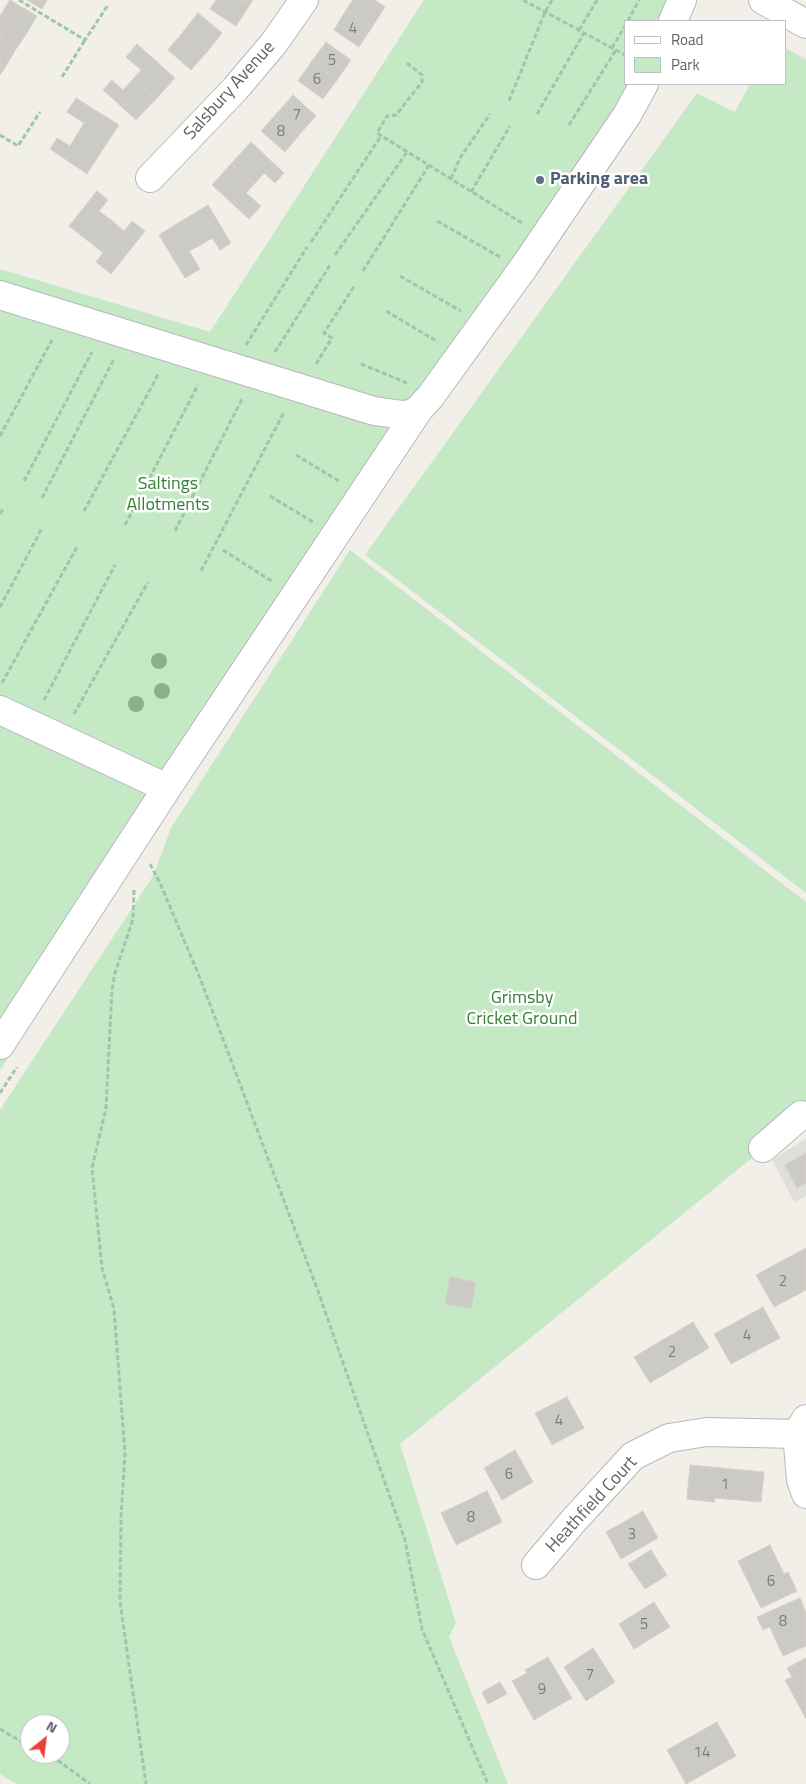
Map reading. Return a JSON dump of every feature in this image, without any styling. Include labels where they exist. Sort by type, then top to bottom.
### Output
[{"type":"street","name":"Salsbury Avenue","points":[[150,178],[236,88],[274,43],[304,0]]},
{"type":"street","points":[[673,20],[682,0]]},
{"type":"street","points":[[763,0],[806,24]]},
{"type":"street","points":[[0,1045],[167,788],[366,489],[426,401],[522,270],[627,115],[643,85]]},
{"type":"street","points":[[0,294],[374,411],[403,415],[411,414],[426,401]]},
{"type":"street","points":[[0,710],[167,788]]},
{"type":"street","points":[[763,1148],[804,1113]]},
{"type":"street","points":[[801,1426],[802,1480],[806,1494]]},
{"type":"street","name":"Heathfield Court","points":[[536,1565],[575,1519],[634,1456],[669,1438],[707,1432],[801,1426]]},
{"type":"path","points":[[19,0],[85,40]]},
{"type":"path","points":[[523,0],[624,54]]},
{"type":"path","points":[[509,101],[545,12],[552,0]]},
{"type":"path","points":[[579,30],[597,0]]},
{"type":"path","points":[[629,20],[639,0]]},
{"type":"path","points":[[62,77],[108,5]]},
{"type":"path","points":[[569,125],[614,49],[624,28]]},
{"type":"path","points":[[537,114],[584,33]]},
{"type":"path","points":[[407,63],[422,76],[422,82],[396,115],[387,116],[377,133],[544,237]]},
{"type":"path","points":[[0,135],[18,146],[40,112]]},
{"type":"path","points":[[451,179],[460,158],[490,114]]},
{"type":"path","points":[[471,192],[510,126]]},
{"type":"path","points":[[311,242],[381,136]]},
{"type":"path","points":[[335,255],[407,152]]},
{"type":"path","points":[[363,271],[429,165]]},
{"type":"path","points":[[437,221],[522,270]]},
{"type":"path","points":[[175,531],[239,369],[307,248]]},
{"type":"path","points":[[125,525],[239,369],[330,265]]},
{"type":"path","points":[[400,276],[483,324]]},
{"type":"path","points":[[201,571],[299,387],[332,338],[324,333],[355,285]]},
{"type":"path","points":[[386,311],[460,355]]},
{"type":"path","points":[[0,436],[65,315]]},
{"type":"path","points":[[24,481],[116,331]]},
{"type":"path","points":[[42,498],[116,331]]},
{"type":"path","points":[[84,511],[173,348]]},
{"type":"path","points":[[360,364],[426,401]]},
{"type":"path","points":[[296,456],[345,485],[366,489]]},
{"type":"path","points":[[270,496],[335,536]]},
{"type":"path","points":[[0,514],[3,509]]},
{"type":"path","points":[[0,607],[42,528]]},
{"type":"path","points":[[0,686],[78,545]]},
{"type":"path","points":[[223,550],[295,596]]},
{"type":"path","points":[[30,725],[114,565]]},
{"type":"path","points":[[60,738],[148,582]]},
{"type":"path","points":[[149,863],[160,883],[200,978],[318,1292],[405,1540],[422,1630],[488,1784]]},
{"type":"path","points":[[134,887],[132,919],[115,972],[112,990],[106,1108],[92,1168],[102,1268],[114,1309],[125,1453],[120,1517],[120,1602],[146,1784]]},
{"type":"path","points":[[0,1729],[20,1741]]},
{"type":"path","points":[[63,1764],[90,1784]]},
{"type":"shaded area","points":[[806,1139],[806,1196],[794,1202],[772,1160]]},
{"type":"green space","name":"Saltings Allotments","points":[[424,0],[691,0],[682,20],[624,20],[624,85],[652,85],[139,833],[144,849],[0,1070],[0,269],[210,332]]},
{"type":"green space","points":[[786,49],[806,59],[806,893],[365,555],[697,93],[735,112],[749,85],[786,85]]},
{"type":"green space","name":"Grimsby Cricket Ground","points":[[350,550],[806,902],[806,1114],[400,1444],[456,1623],[449,1637],[508,1784],[16,1784],[0,1774],[0,1110],[153,876],[171,828]]},
{"type":"building","points":[[10,0],[37,16],[27,33],[0,16]]},
{"type":"building","points":[[27,0],[47,0],[42,9]]},
{"type":"building","points":[[216,0],[240,0],[249,6],[236,26],[210,9]]},
{"type":"building","points":[[240,0],[253,0],[249,6]]},
{"type":"building","points":[[353,0],[375,0],[385,7],[372,27],[346,10]]},
{"type":"building","points":[[346,10],[372,27],[359,47],[334,30]]},
{"type":"building","points":[[198,13],[222,33],[207,52],[183,32]]},
{"type":"building","points":[[0,16],[27,33],[16,49],[0,39]]},
{"type":"building","points":[[183,32],[207,52],[191,70],[168,50]]},
{"type":"building","points":[[0,39],[16,49],[6,66],[0,62]]},
{"type":"building","points":[[326,42],[351,60],[337,80],[312,61]]},
{"type":"building","points":[[137,44],[175,78],[156,99],[133,79],[141,70],[126,57]]},
{"type":"building","points":[[312,61],[337,80],[323,99],[298,81]]},
{"type":"building","points":[[0,62],[6,66],[0,75]]},
{"type":"building","points":[[133,79],[156,99],[136,120],[103,90],[112,80],[123,90]]},
{"type":"building","points":[[293,95],[316,116],[300,134],[277,113]]},
{"type":"building","points":[[76,98],[119,125],[103,149],[78,133],[84,123],[67,112]]},
{"type":"building","points":[[277,113],[300,134],[285,152],[261,131]]},
{"type":"building","points":[[78,133],[103,149],[87,174],[50,149],[57,138],[70,146]]},
{"type":"building","points":[[251,142],[284,173],[275,183],[264,173],[254,184],[231,164]]},
{"type":"building","points":[[231,164],[254,184],[246,193],[261,206],[249,219],[212,185]]},
{"type":"building","points":[[97,191],[108,200],[99,211],[111,220],[92,244],[69,226]]},
{"type":"building","points":[[208,205],[231,243],[220,250],[212,238],[199,246],[183,220]]},
{"type":"building","points":[[111,220],[124,231],[132,221],[145,231],[111,274],[96,262],[103,253],[92,244]]},
{"type":"building","points":[[183,220],[199,246],[189,251],[200,269],[185,278],[159,235]]},
{"type":"building","points":[[806,1153],[806,1183],[797,1188],[785,1165]]},
{"type":"building","points":[[806,1248],[806,1290],[774,1307],[756,1275]]},
{"type":"building","points":[[450,1277],[476,1282],[471,1308],[445,1304]]},
{"type":"building","points":[[763,1307],[780,1338],[731,1364],[714,1334]]},
{"type":"building","points":[[693,1322],[709,1348],[650,1383],[634,1357]]},
{"type":"building","points":[[567,1397],[584,1428],[552,1445],[535,1413]]},
{"type":"building","points":[[515,1450],[533,1482],[502,1500],[484,1468]]},
{"type":"building","points":[[690,1465],[764,1472],[761,1502],[715,1498],[714,1502],[687,1499]]},
{"type":"building","points":[[487,1491],[502,1522],[456,1545],[441,1513]]},
{"type":"building","points":[[643,1511],[658,1538],[621,1559],[606,1532]]},
{"type":"building","points":[[770,1545],[784,1574],[788,1572],[797,1591],[761,1608],[738,1561]]},
{"type":"building","points":[[651,1550],[667,1575],[645,1589],[628,1564]]},
{"type":"building","points":[[800,1598],[806,1613],[806,1646],[783,1656],[770,1627],[763,1630],[757,1617]]},
{"type":"building","points":[[654,1602],[670,1627],[634,1649],[619,1624]]},
{"type":"building","points":[[593,1648],[615,1682],[586,1701],[564,1667]]},
{"type":"building","points":[[548,1657],[572,1698],[534,1720],[512,1681],[527,1673],[525,1670]]},
{"type":"building","points":[[806,1658],[806,1719],[785,1680],[792,1677],[787,1668]]},
{"type":"building","points":[[500,1682],[507,1694],[488,1704],[482,1692]]},
{"type":"building","points":[[717,1722],[736,1756],[686,1784],[667,1750]]},
{"type":"place","name":"Parking area","points":[[540,180]]}]
